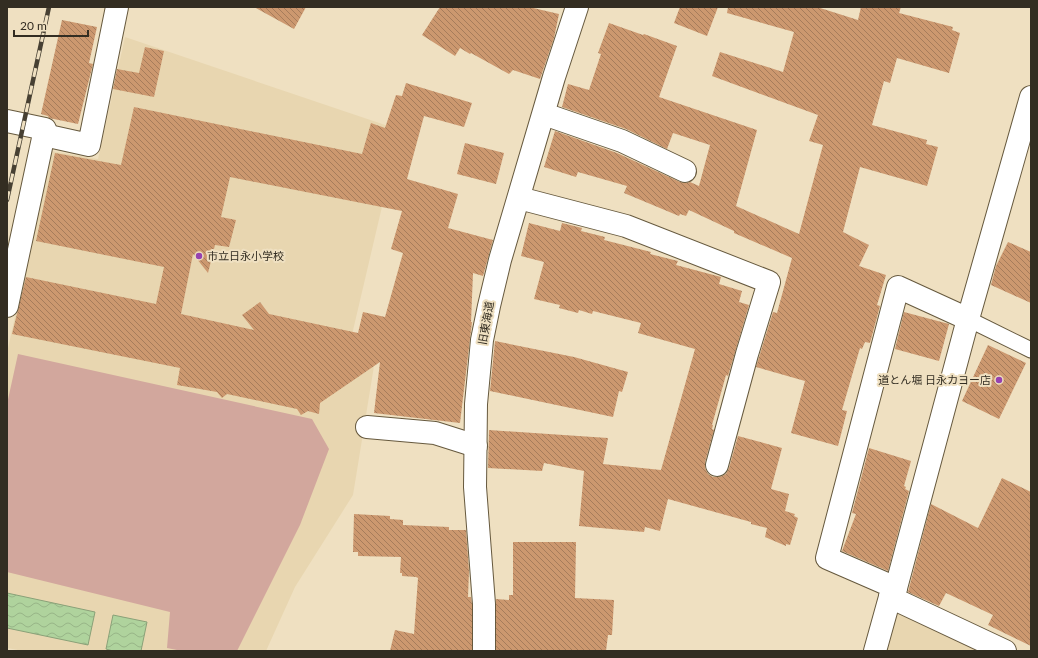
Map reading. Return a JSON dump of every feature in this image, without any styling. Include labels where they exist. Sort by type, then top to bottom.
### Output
[{"type":"street","points":[[44,135],[89,145],[117,7]]},
{"type":"street","name":"旧東海道","points":[[484,651],[484,604],[475,487],[476,404],[482,340],[488,306],[500,260],[554,77],[577,7]]},
{"type":"street","points":[[875,651],[893,592],[1031,97]]},
{"type":"street","points":[[544,114],[622,141],[685,171]]},
{"type":"street","points":[[7,120],[45,129],[7,306]]},
{"type":"street","points":[[519,198],[626,226],[769,282],[747,354],[717,465]]},
{"type":"street","points":[[968,319],[898,287],[827,558],[1005,651]]},
{"type":"street","points":[[367,427],[435,433],[476,446]]},
{"type":"lane","points":[[968,319],[1031,350]]},
{"type":"shaded area","name":"市立日永小学校","points":[[125,37],[400,130],[347,356],[374,366],[353,495],[295,587],[266,651],[23,651],[7,648],[7,353],[51,151],[98,159]]},
{"type":"shaded area","points":[[18,354],[312,419],[329,449],[300,525],[237,651],[182,651],[167,648],[170,612],[7,572],[7,404]]},
{"type":"shaded area","points":[[897,610],[982,651],[883,651]]},
{"type":"water","points":[[7,593],[95,612],[88,645],[7,628]]},
{"type":"water","points":[[113,615],[147,622],[141,651],[113,651],[106,649]]},
{"type":"building","points":[[254,7],[306,7],[294,29]]},
{"type":"building","points":[[440,7],[529,7],[559,14],[554,38],[540,79],[513,70],[509,74],[460,48],[455,56],[422,35]]},
{"type":"building","points":[[680,7],[718,7],[707,36],[674,23]]},
{"type":"building","points":[[728,7],[817,7],[858,20],[861,7],[901,7],[899,13],[953,27],[952,30],[960,33],[949,73],[897,58],[890,83],[884,81],[872,125],[927,140],[926,144],[938,147],[927,186],[860,167],[843,232],[869,245],[859,266],[886,275],[877,305],[880,306],[870,343],[865,342],[862,349],[860,348],[842,410],[847,411],[838,446],[791,433],[805,381],[756,367],[773,312],[777,313],[792,258],[734,233],[734,231],[689,210],[686,216],[680,214],[679,216],[624,193],[627,186],[578,172],[576,177],[544,167],[555,131],[617,153],[680,182],[690,182],[699,186],[710,145],[673,133],[667,149],[626,129],[562,107],[568,84],[589,90],[601,54],[598,53],[609,23],[677,46],[659,97],[757,130],[736,206],[799,234],[823,145],[809,141],[818,115],[712,76],[720,52],[783,72],[794,32],[727,13]]},
{"type":"building","points":[[62,20],[97,27],[89,63],[93,64],[78,124],[49,118],[48,116],[41,114]]},
{"type":"building","points":[[145,47],[164,51],[154,97],[113,89],[117,69],[139,73]]},
{"type":"building","points":[[406,83],[472,103],[464,127],[424,116],[407,179],[458,194],[448,228],[493,240],[483,276],[473,273],[472,322],[460,423],[374,413],[380,362],[320,403],[319,414],[308,411],[301,415],[297,409],[227,394],[222,398],[217,392],[177,385],[180,368],[12,334],[26,277],[156,304],[164,267],[36,241],[55,153],[121,165],[134,107],[362,154],[371,123],[385,128],[396,95],[402,96]],"holes":[[[230,177],[402,211],[391,249],[403,253],[385,317],[363,312],[358,333],[269,314],[260,302],[242,315],[254,330],[181,314],[193,254],[208,273],[215,245],[229,247],[236,220],[221,217]]]},
{"type":"building","points":[[465,143],[504,153],[496,184],[457,174]]},
{"type":"building","points":[[529,223],[560,231],[562,223],[582,228],[581,231],[605,237],[604,240],[651,252],[650,254],[678,261],[676,265],[721,277],[719,284],[742,291],[739,302],[749,305],[728,376],[726,375],[712,425],[712,429],[714,430],[705,462],[705,468],[708,474],[713,477],[720,477],[726,474],[738,436],[782,448],[771,489],[789,494],[785,511],[795,514],[794,516],[798,518],[790,545],[786,544],[786,546],[765,537],[767,528],[751,524],[751,522],[668,499],[660,531],[645,527],[644,532],[579,526],[584,471],[544,463],[542,471],[488,468],[489,430],[608,438],[603,464],[661,470],[695,349],[638,333],[641,323],[593,311],[592,314],[579,310],[578,313],[559,308],[560,305],[534,299],[544,262],[521,256]]},
{"type":"building","points":[[1008,242],[1031,252],[1031,303],[991,285],[996,266]]},
{"type":"building","points":[[904,312],[949,324],[939,361],[895,349]]},
{"type":"building","points":[[495,341],[574,357],[628,372],[622,392],[619,391],[613,417],[490,391]]},
{"type":"building","name":"道とん堀 日永カヨー店","points":[[988,345],[1026,363],[999,419],[962,401]]},
{"type":"building","points":[[869,448],[911,461],[904,486],[906,487],[905,489],[909,491],[888,571],[842,551],[856,514],[852,513]]},
{"type":"building","points":[[1002,478],[1031,492],[1031,646],[988,625],[993,615],[946,593],[939,606],[908,592],[931,504],[978,528]]},
{"type":"building","points":[[354,514],[390,516],[390,519],[403,520],[403,525],[449,527],[449,530],[466,530],[469,571],[468,597],[471,597],[472,604],[472,651],[390,651],[395,630],[414,634],[418,578],[402,576],[402,573],[400,573],[401,557],[358,556],[358,552],[353,552]]},
{"type":"building","points":[[513,542],[576,542],[575,598],[614,600],[612,635],[608,635],[606,651],[496,651],[496,599],[509,600],[509,595],[513,595]]},
{"type":"railway","points":[[7,200],[49,7]]},
{"type":"place","name":"市立日永小学校","points":[[199,256]]},
{"type":"place","name":"道とん堀 日永カヨー店","points":[[999,380]]}]
